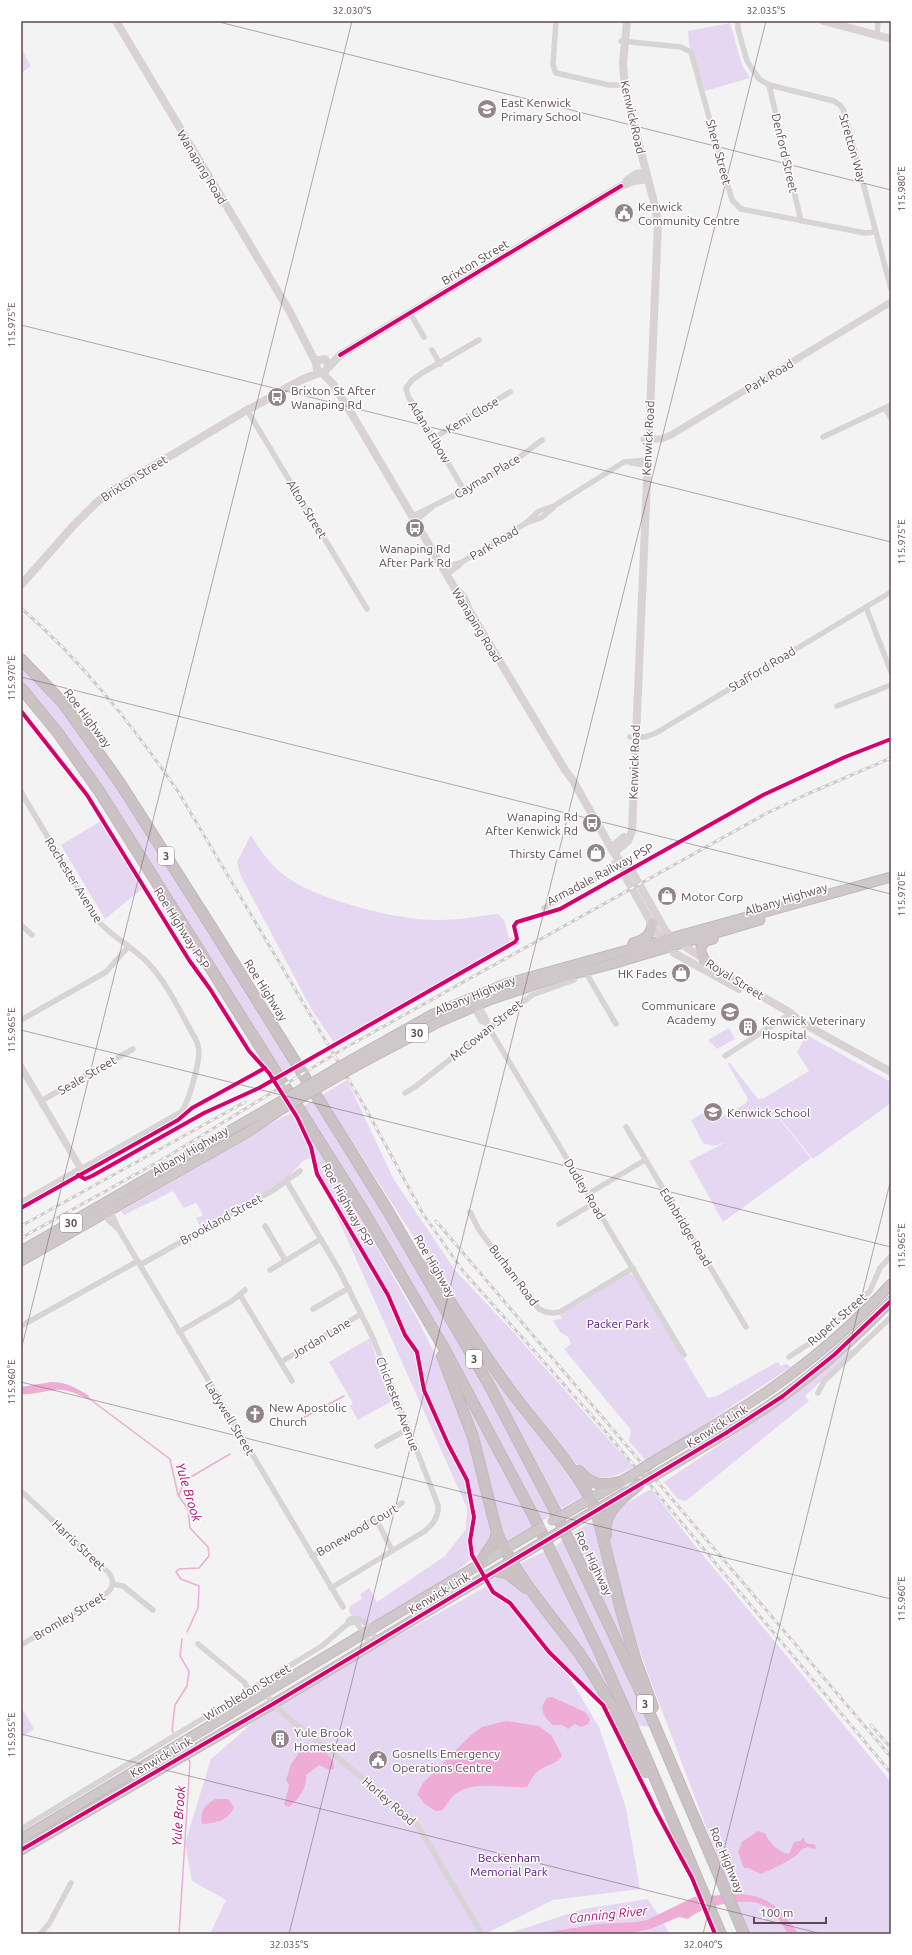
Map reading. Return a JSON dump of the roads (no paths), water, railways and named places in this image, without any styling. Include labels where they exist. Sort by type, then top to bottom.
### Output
[{"type":"highway","name":"Roe Highway","points":[[21,659],[63,703],[120,783],[388,1211],[488,1384],[555,1511],[641,1693],[744,1934]]},
{"type":"highway","name":"3","points":[[21,688],[58,733],[104,798],[356,1199],[424,1314],[456,1371],[540,1530],[602,1658],[720,1931]]},
{"type":"highway","name":"Albany Highway","points":[[21,1261],[105,1209],[452,1005],[485,991],[529,977],[891,877]]},
{"type":"highway","name":"Albany Highway","points":[[354,1063],[475,1004],[540,983],[680,944],[891,882]]},
{"type":"highway","points":[[705,961],[700,950],[704,942],[741,929],[751,922]]},
{"type":"highway","points":[[613,954],[618,948],[645,938],[650,931],[652,924]]},
{"type":"highway","name":"Albany Highway","points":[[21,1251],[105,1209]]},
{"type":"highway","points":[[388,1211],[415,1247],[501,1378],[549,1439],[591,1498],[596,1510],[612,1567]]},
{"type":"highway","name":"Kenwick Link","points":[[21,1839],[266,1694],[504,1549],[637,1472],[785,1378],[852,1323],[891,1284]]},
{"type":"highway","name":"Kenwick Link","points":[[21,1850],[272,1704],[726,1433],[783,1396],[834,1355],[891,1302]]},
{"type":"highway","points":[[424,1314],[447,1367],[473,1437],[497,1533],[504,1549],[607,1696],[671,1820]]},
{"type":"highway","points":[[549,1439],[558,1446],[588,1480],[604,1485],[620,1482]]},
{"type":"highway","points":[[642,1483],[616,1505],[608,1517],[606,1530],[621,1610],[636,1661],[691,1808]]},
{"type":"highway","points":[[479,1564],[494,1542],[497,1533]]},
{"type":"highway","points":[[496,1571],[507,1573],[533,1592]]},
{"type":"main road","name":"Wanaping Road","points":[[116,21],[290,312],[307,334],[323,366],[333,379],[333,384],[457,591],[466,601],[469,610],[617,856],[624,874],[652,924],[662,940],[669,947]]},
{"type":"main road","name":"Kenwick Road","points":[[617,856],[626,832],[632,736],[646,439],[653,223],[645,176],[624,90],[622,21]]},
{"type":"main road","name":"Kenwick Road","points":[[627,21],[619,70],[620,96],[645,176]]},
{"type":"main road","points":[[824,21],[891,39]]},
{"type":"main road","name":"Brixton Street","points":[[21,585],[84,513],[106,494],[247,410],[266,401],[307,377],[323,366],[333,356],[340,355],[621,186],[645,176]]},
{"type":"main road","name":"Wanaping Road","points":[[617,856],[630,870],[648,898],[664,930],[671,937]]},
{"type":"main road","points":[[637,896],[648,898],[646,900],[644,910]]},
{"type":"main road","name":"Royal Street","points":[[671,937],[705,961],[752,991],[789,1012],[799,1020],[891,1072]]},
{"type":"main road","name":"Royal Street","points":[[669,947],[682,958],[787,1016],[799,1020]]},
{"type":"street","points":[[556,21],[553,65],[556,73],[608,85],[620,85]]},
{"type":"street","name":"Stretton Way","points":[[738,21],[743,48],[752,71],[759,79],[769,85],[834,101],[840,105],[844,111],[891,289]]},
{"type":"street","points":[[877,35],[878,21]]},
{"type":"street","name":"Shere Street","points":[[623,41],[681,47],[691,52],[734,204],[741,209],[801,221],[864,233],[876,232]]},
{"type":"street","name":"Denford Street","points":[[769,85],[801,221]]},
{"type":"street","name":"Park Road","points":[[646,439],[660,439],[671,435],[891,302]]},
{"type":"street","points":[[410,313],[424,337]]},
{"type":"street","name":"Adana Elbow","points":[[464,490],[406,392],[406,388],[412,380],[479,340]]},
{"type":"street","points":[[432,350],[440,364]]},
{"type":"street","name":"Kemi Close","points":[[434,438],[510,392]]},
{"type":"street","points":[[823,437],[891,405]]},
{"type":"street","points":[[885,408],[891,418]]},
{"type":"street","name":"Alton Street","points":[[247,410],[367,609]]},
{"type":"street","name":"Cayman Place","points":[[414,518],[513,462],[542,440]]},
{"type":"street","name":"Park Road","points":[[445,571],[457,567],[462,562],[526,523],[541,518],[554,506],[623,464],[645,462]]},
{"type":"street","name":"Stafford Road","points":[[632,736],[645,737],[656,733],[891,592]]},
{"type":"street","points":[[866,607],[889,661],[891,672]]},
{"type":"street","points":[[837,706],[891,685]]},
{"type":"street","name":"Rochester Avenue","points":[[21,792],[97,920],[144,959],[155,971],[197,1043],[198,1056],[186,1104],[183,1110],[176,1116],[81,1169]]},
{"type":"street","points":[[544,908],[585,886],[605,873],[617,856]]},
{"type":"street","points":[[21,925],[32,934]]},
{"type":"street","points":[[21,1020],[106,972],[128,947]]},
{"type":"street","points":[[584,971],[616,1024]]},
{"type":"street","name":"McCowan Street","points":[[405,1093],[415,1087],[488,1026],[532,995],[574,980]]},
{"type":"street","points":[[452,1005],[475,1004],[485,991]]},
{"type":"street","name":"Dudley Road","points":[[475,1004],[486,1018],[488,1026],[684,1355]]},
{"type":"street","points":[[725,1056],[787,1016]]},
{"type":"street","name":"Seale Street","points":[[41,1101],[133,1048]]},
{"type":"street","points":[[21,1067],[81,1169],[21,1203]]},
{"type":"street","name":"Edinbridge Road","points":[[626,1127],[746,1327]]},
{"type":"street","points":[[588,1194],[645,1160]]},
{"type":"street","name":"Brookland Street","points":[[21,1326],[287,1182],[300,1171]]},
{"type":"street","name":"Chichester Avenue","points":[[287,1182],[349,1288],[362,1314],[373,1338],[438,1511],[433,1524],[425,1531],[331,1588]]},
{"type":"street","points":[[559,1224],[594,1203]]},
{"type":"street","name":"Ladywell Street","points":[[105,1209],[139,1263],[343,1607]]},
{"type":"street","name":"Burham Road","points":[[470,1212],[479,1230],[539,1309],[543,1312],[560,1312],[633,1268]]},
{"type":"street","points":[[266,1226],[285,1260]]},
{"type":"street","points":[[270,1270],[321,1239]]},
{"type":"street","name":"Rupert Street","points":[[789,1357],[819,1337],[851,1310],[870,1291],[880,1268],[891,1256]]},
{"type":"street","points":[[313,1309],[349,1288]]},
{"type":"street","points":[[179,1332],[240,1295],[245,1290]]},
{"type":"street","points":[[240,1295],[292,1381]]},
{"type":"street","name":"Jordan Lane","points":[[281,1362],[362,1314]]},
{"type":"street","points":[[818,1393],[824,1382],[891,1318]]},
{"type":"street","points":[[377,1446],[408,1429]]},
{"type":"street","name":"Harris Street","points":[[21,1491],[108,1572],[111,1576],[112,1584],[123,1586],[153,1610]]},
{"type":"street","name":"Bonewood Court","points":[[312,1556],[402,1503]]},
{"type":"street","points":[[376,1519],[392,1550]]},
{"type":"street","name":"Bromley Street","points":[[21,1645],[107,1594],[112,1584]]},
{"type":"street","name":"Wimbledon Street","points":[[21,1829],[322,1646],[353,1622],[357,1623],[368,1632],[374,1643]]},
{"type":"street","points":[[198,1644],[244,1682],[249,1690]]},
{"type":"street","name":"Horley Road","points":[[266,1694],[272,1704],[402,1810],[418,1826],[482,1934]]},
{"type":"street","points":[[40,1934],[49,1924],[70,1883]]},
{"type":"waterway","points":[[299,1420],[344,1396]]},
{"type":"waterway","name":"Yule Brook","points":[[87,1397],[170,1459],[178,1495],[188,1509],[190,1528],[208,1547],[209,1556],[199,1568],[179,1569],[176,1572],[181,1579],[199,1586],[198,1608],[187,1632]]},
{"type":"waterway","points":[[179,1495],[184,1481],[230,1454]]},
{"type":"waterway","name":"Yule Brook","points":[[174,1734],[172,1730],[175,1705],[187,1686],[189,1671],[180,1656],[182,1639]]},
{"type":"waterway","name":"Yule Brook","points":[[179,1934],[190,1762],[187,1757]]},
{"type":"railway","points":[[21,608],[65,650],[106,696],[144,743],[179,793],[366,1109],[423,1214],[463,1271],[600,1425],[891,1773]]},
{"type":"railway","points":[[21,1238],[165,1158],[343,1049],[767,813],[891,758]]},
{"type":"railway","points":[[21,1226],[245,1102]]},
{"type":"railway","points":[[436,1221],[891,1757]]},
{"type":"railway","points":[[871,1725],[891,1748]]},
{"type":"place","name":"East Kenwick Primary School","points":[[487,109]]},
{"type":"place","name":"Kenwick Community Centre","points":[[624,213]]},
{"type":"place","name":"Brixton St After Wanaping Rd","points":[[277,397]]},
{"type":"place","name":"Wanaping Rd After Park Rd","points":[[415,528]]},
{"type":"place","name":"Wanaping Rd After Kenwick Rd","points":[[592,823]]},
{"type":"place","name":"Thirsty Camel","points":[[596,853]]},
{"type":"place","name":"Motor Corp","points":[[667,896]]},
{"type":"place","name":"HK Fades","points":[[681,973]]},
{"type":"place","name":"Communicare Academy","points":[[730,1012]]},
{"type":"place","name":"Kenwick Veterinary Hospital","points":[[748,1027]]},
{"type":"place","name":"Kenwick School","points":[[713,1112]]},
{"type":"place","name":"New Apostolic Church","points":[[255,1414]]},
{"type":"place","name":"Yule Brook Homestead","points":[[280,1739]]},
{"type":"place","name":"Gosnells Emergency Operations Centre","points":[[378,1760]]},
{"type":"park label","name":"Packer Park","points":[[618,1323]]},
{"type":"park label","name":"Beckenham Memorial Park","points":[[509,1864]]},
{"type":"water label","name":"Canning River","points":[[608,1914]]}]
